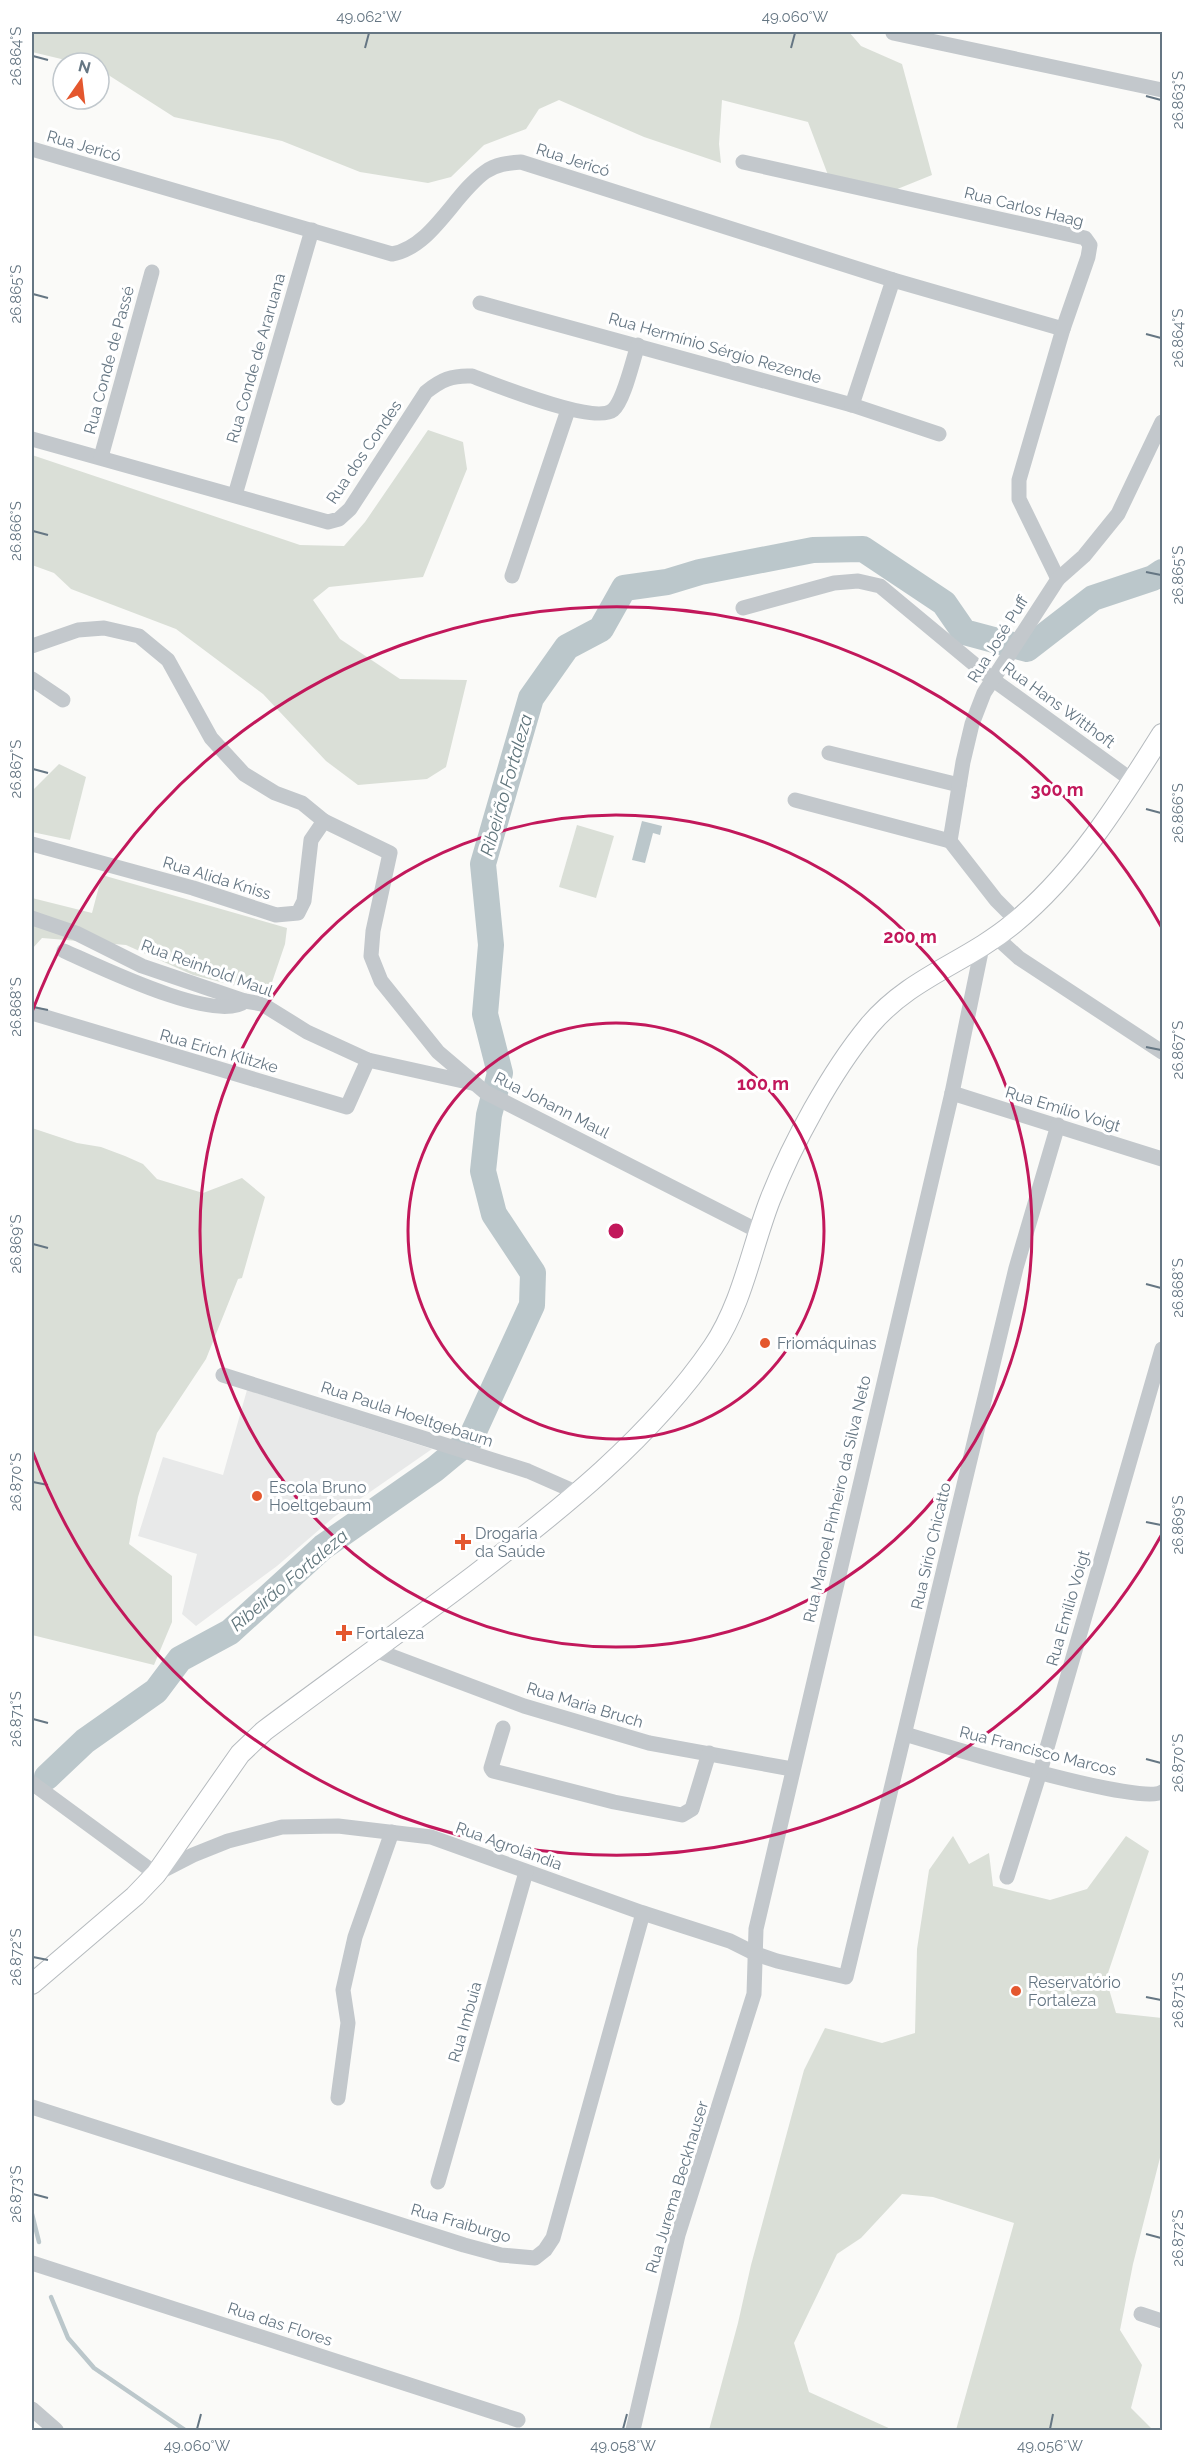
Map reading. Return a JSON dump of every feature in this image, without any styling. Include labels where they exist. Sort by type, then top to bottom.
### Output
[{"type":"main road","points":[[32,1984],[135,1896],[156,1874],[240,1754],[264,1731],[523,1538],[578,1493],[651,1422],[712,1347],[740,1296],[770,1200],[821,1099],[860,1039],[889,1006],[919,981],[989,942],[1036,904],[1074,862],[1133,781],[1162,734]]},
{"type":"street","points":[[893,33],[1162,90]]},
{"type":"street","name":"Rua Jericó","points":[[32,149],[392,254],[413,248],[485,171],[502,164],[521,162],[893,280],[1063,329]]},
{"type":"street","name":"Rua Carlos Haag","points":[[742,162],[1085,238],[1090,245],[1088,257],[1063,329],[1019,480],[1019,499],[1058,579]]},
{"type":"street","name":"Rua Conde de Araruana","points":[[235,495],[312,230]]},
{"type":"street","name":"Rua Conde de Passé","points":[[101,457],[152,272]]},
{"type":"street","points":[[852,405],[893,280]]},
{"type":"street","name":"Rua Hermínio Sérgio Rezende","points":[[480,303],[852,405],[939,434]]},
{"type":"street","name":"Rua dos Condes","points":[[32,439],[328,522],[339,519],[350,509],[426,392],[440,381],[455,375],[472,376],[568,410],[600,415],[613,410],[620,400],[638,345]]},
{"type":"street","points":[[512,576],[568,410]]},
{"type":"street","name":"Rua José Puff","points":[[950,841],[972,724],[992,679],[1058,579],[1084,556],[1118,514],[1162,422]]},
{"type":"street","name":"Rua Hans Witthoft","points":[[743,608],[834,583],[858,581],[880,586],[992,679],[1133,781]]},
{"type":"street","points":[[32,646],[78,630],[104,628],[139,636],[168,660],[211,738],[244,774],[275,793],[302,803],[324,820]]},
{"type":"street","points":[[32,679],[63,700]]},
{"type":"street","points":[[829,753],[959,785]]},
{"type":"street","points":[[795,800],[950,841],[996,900],[1017,921]]},
{"type":"street","name":"Rua Alida Kniss","points":[[32,844],[193,888],[276,915],[298,913],[304,902],[311,840],[324,820]]},
{"type":"street","name":"Rua Johann Maul","points":[[324,820],[390,853],[373,931],[371,956],[381,981],[438,1052],[479,1087],[760,1232]]},
{"type":"street","name":"Rua Reinhold Maul","points":[[32,918],[76,933],[142,966],[245,1001],[262,1004],[307,1032],[368,1060],[479,1087]]},
{"type":"street","points":[[989,942],[1019,958],[1162,1052]]},
{"type":"street","name":"Rua Manoel Pinheiro da Silva Neto","points":[[756,1954],[756,1929],[792,1768],[989,942]]},
{"type":"street","points":[[64,951],[161,993],[182,999],[230,1008],[239,1006],[245,1001]]},
{"type":"street","name":"Rua Erich Klitzke","points":[[32,1013],[347,1107],[368,1060]]},
{"type":"street","name":"Rua Emílio Voigt","points":[[952,1093],[1162,1159]]},
{"type":"street","name":"Rua Sírio Chicatto","points":[[846,1977],[1017,1268],[1058,1125]]},
{"type":"street","name":"Rua Emílio Voigt","points":[[1007,1877],[1040,1773],[1162,1349]]},
{"type":"street","name":"Rua Paula Hoeltgebaum","points":[[223,1375],[528,1471],[578,1493]]},
{"type":"street","name":"Rua Maria Bruch","points":[[375,1650],[524,1706],[649,1743],[792,1768]]},
{"type":"street","points":[[502,1728],[491,1768],[494,1771],[614,1802],[682,1815],[692,1809],[709,1753]]},
{"type":"street","name":"Rua Francisco Marcos","points":[[905,1734],[1040,1773],[1147,1796],[1162,1792]]},
{"type":"street","points":[[32,1783],[156,1874]]},
{"type":"street","name":"Rua Agrolândia","points":[[156,1874],[219,1845],[282,1827],[338,1826],[431,1837],[643,1913],[730,1941],[756,1954],[846,1977]]},
{"type":"street","points":[[338,2098],[348,2023],[343,1989],[355,1937],[392,1832]]},
{"type":"street","name":"Rua Imbuia","points":[[438,2182],[526,1872]]},
{"type":"street","name":"Rua Fraiburgo","points":[[32,2106],[464,2245],[501,2255],[535,2258],[545,2250],[553,2238],[643,1913]]},
{"type":"street","name":"Rua Jurema Beckhauser","points":[[633,2430],[678,2235],[754,1994],[756,1954]]},
{"type":"street","name":"Rua das Flores","points":[[32,2263],[518,2420]]},
{"type":"street","points":[[1141,2314],[1162,2321]]},
{"type":"street","points":[[32,2409],[56,2430]]},
{"type":"shaded area","points":[[32,32],[849,32],[861,46],[902,64],[932,175],[890,192],[828,175],[808,122],[722,100],[719,144],[721,163],[644,137],[559,100],[539,109],[526,129],[484,145],[451,177],[428,183],[360,172],[282,141],[174,117],[111,77],[111,51],[51,51],[51,57],[32,52]]},
{"type":"shaded area","points":[[428,430],[463,442],[467,469],[423,577],[329,587],[313,600],[340,639],[400,679],[467,680],[446,767],[427,779],[358,785],[326,761],[263,694],[176,629],[71,589],[54,573],[32,565],[32,455],[300,545],[344,546],[365,522]]},
{"type":"shaded area","points":[[59,764],[86,777],[70,840],[32,832],[32,791]]},
{"type":"shaded area","points":[[642,821],[662,826],[660,835],[653,833],[645,863],[632,860]]},
{"type":"shaded area","points":[[577,825],[614,836],[596,898],[559,887]]},
{"type":"shaded area","points":[[102,875],[287,928],[285,944],[268,994],[193,975],[126,945],[42,938],[32,949],[32,898],[92,913]]},
{"type":"shaded area","points":[[32,1128],[125,1156],[143,1164],[157,1179],[203,1193],[242,1178],[265,1197],[242,1278],[238,1279],[206,1359],[157,1433],[138,1497],[129,1544],[172,1576],[172,1622],[154,1665],[32,1635]]},
{"type":"shaded area","name":"Escola Bruno Hoeltgebaum","points":[[247,1390],[432,1449],[334,1517],[277,1566],[196,1626],[182,1614],[197,1554],[138,1536],[163,1457],[223,1475]]},
{"type":"shaded area","points":[[953,1836],[969,1864],[989,1853],[993,1886],[1050,1900],[1087,1889],[1126,1836],[1149,1851],[1106,1979],[1116,2013],[1162,2018],[1162,2150],[1133,2264],[1120,2330],[1142,2365],[1131,2408],[1153,2430],[956,2430],[1014,2223],[933,2197],[902,2194],[861,2238],[837,2254],[794,2343],[809,2392],[893,2430],[709,2430],[804,2070],[825,2028],[882,2043],[915,2033],[917,1949],[929,1870]]},
{"type":"waterway","name":"Ribeirão Fortaleza","points":[[47,1777],[85,1741],[156,1691],[180,1659],[230,1632],[323,1547],[435,1469],[470,1440],[532,1305],[533,1273],[494,1214],[483,1171],[489,1115],[500,1073],[485,1014],[491,945],[483,864],[531,698],[567,647],[601,629],[624,588],[667,582],[700,572],[813,550],[863,549],[944,603],[964,632],[1027,649],[1093,598],[1153,578],[1162,572]]},
{"type":"waterway","points":[[32,2214],[39,2242]]},
{"type":"waterway","points":[[51,2297],[68,2338],[94,2368],[185,2430]]},
{"type":"place","name":"Friomáquinas","points":[[765,1343]]},
{"type":"place","name":"Escola Bruno Hoeltgebaum","points":[[257,1496]]},
{"type":"place","name":"Drogaria da Saúde","points":[[463,1542]]},
{"type":"place","name":"Fortaleza","points":[[344,1633]]},
{"type":"place","name":"Reservatório Fortaleza","points":[[1016,1991]]}]
